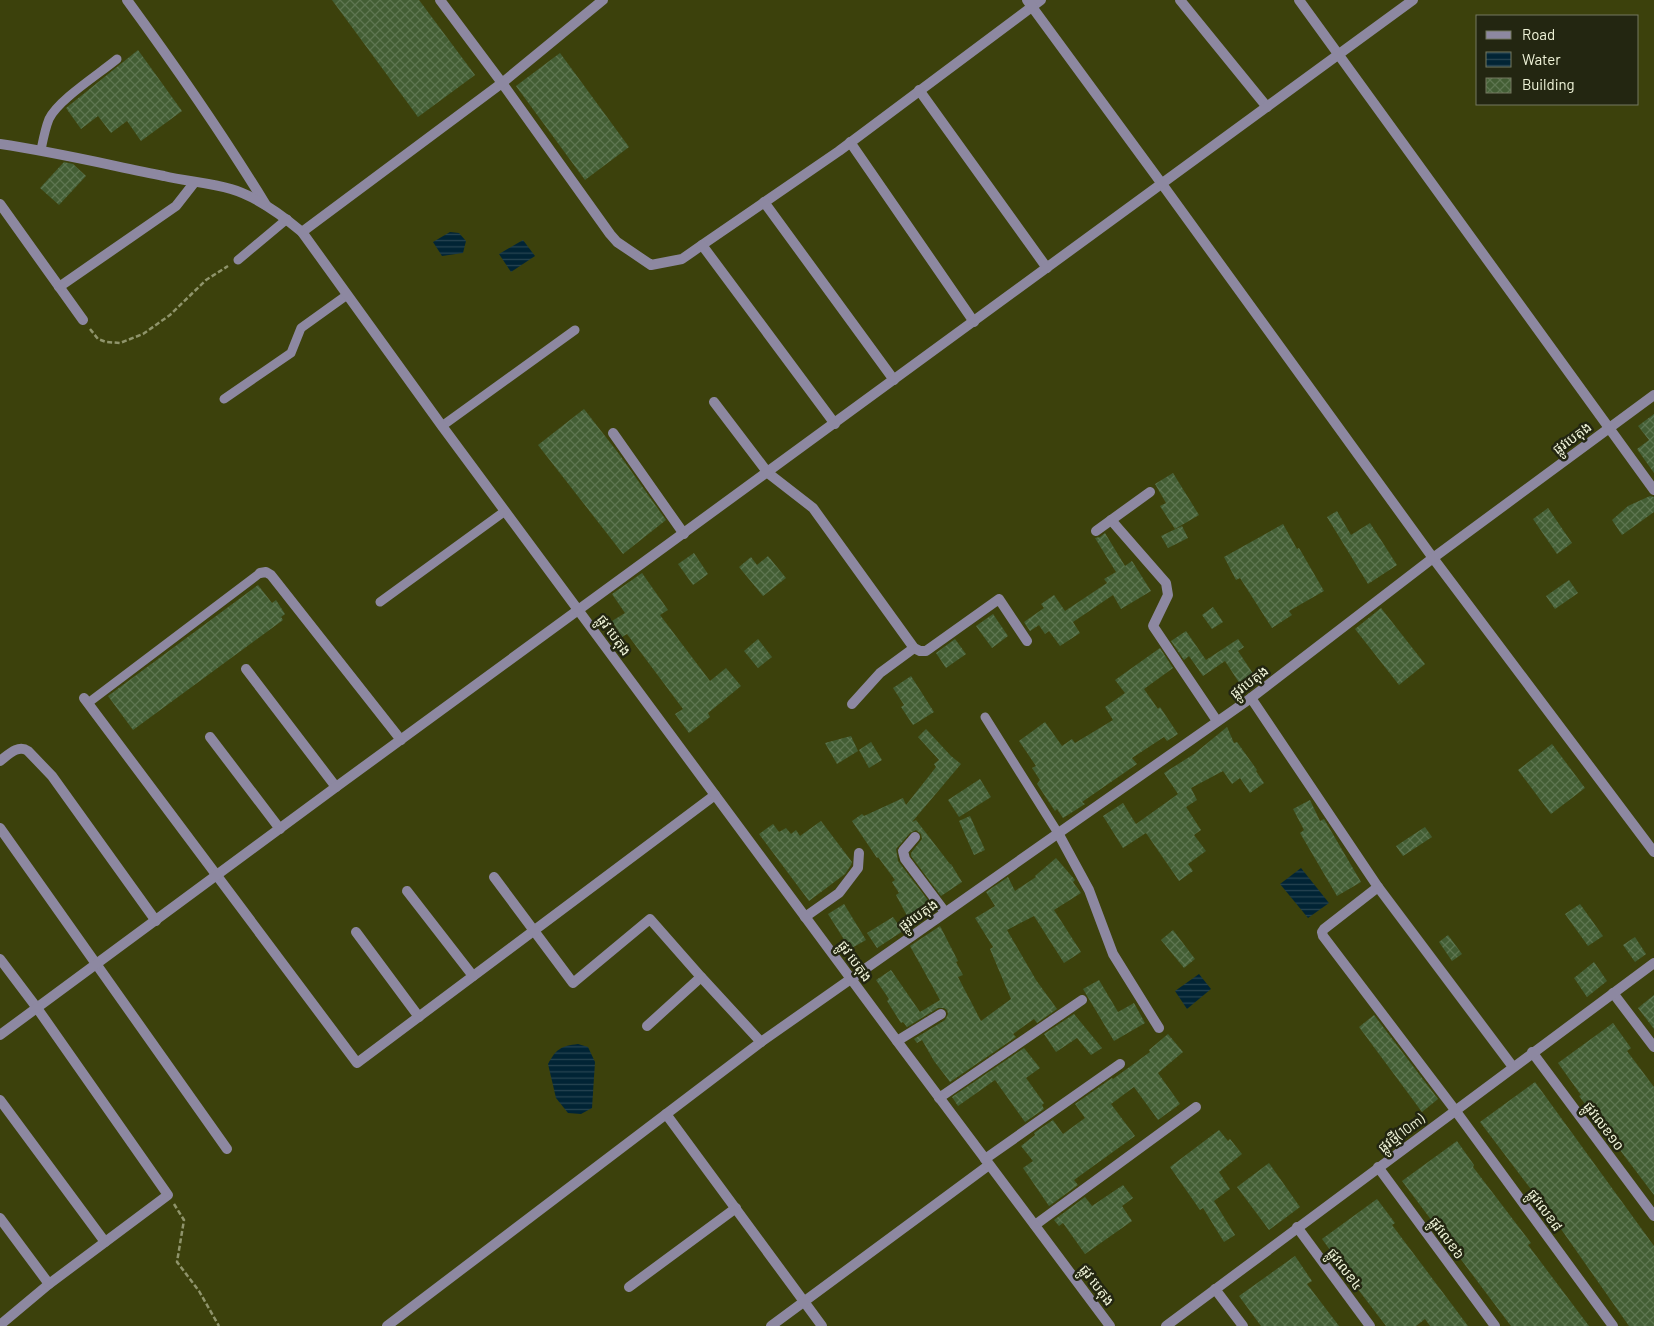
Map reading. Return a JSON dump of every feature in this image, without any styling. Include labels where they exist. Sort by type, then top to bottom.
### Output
[{"type":"street","points":[[127,0],[166,53],[241,164],[266,206]]},
{"type":"street","points":[[440,0],[604,226],[617,242],[651,265],[682,259],[850,142],[1029,3],[1040,0]]},
{"type":"street","points":[[302,232],[502,83],[603,0]]},
{"type":"street","points":[[1180,0],[1267,107]]},
{"type":"street","points":[[1299,0],[1654,490]]},
{"type":"street","points":[[0,1035],[336,787],[1413,0]]},
{"type":"street","points":[[1029,3],[1433,558],[1654,852]]},
{"type":"street","points":[[919,90],[1047,268]]},
{"type":"street","points":[[850,142],[974,322]]},
{"type":"street","name":"ផ្លូវ បេតុង","points":[[0,144],[41,150],[194,183],[232,189],[266,206],[287,219],[302,232],[442,426],[1110,1326]]},
{"type":"street","points":[[59,287],[176,206],[194,183]]},
{"type":"street","points":[[764,202],[894,380]]},
{"type":"street","points":[[0,204],[83,320]]},
{"type":"street","points":[[702,245],[835,424]]},
{"type":"street","name":"ផ្លូវបេតុង","points":[[387,1326],[761,1042],[1251,698],[1433,558],[1654,395]]},
{"type":"street","points":[[714,402],[768,473],[813,508],[914,648],[920,651],[926,650],[999,599],[1027,640]]},
{"type":"street","points":[[613,433],[684,534]]},
{"type":"street","points":[[1096,531],[1150,492]]},
{"type":"street","points":[[1111,520],[1166,583],[1168,595],[1153,626],[1217,721]]},
{"type":"street","points":[[260,573],[266,572],[271,575],[401,740]]},
{"type":"street","points":[[852,704],[880,673],[914,648]]},
{"type":"street","points":[[246,669],[336,787]]},
{"type":"street","points":[[1251,698],[1378,887],[1513,1067]]},
{"type":"street","points":[[86,701],[357,1064],[715,795]]},
{"type":"street","points":[[210,737],[280,829]]},
{"type":"street","points":[[0,761],[19,748],[24,748],[28,751],[52,776],[156,921]]},
{"type":"street","points":[[0,828],[227,1149]]},
{"type":"street","points":[[1058,833],[1089,890],[1113,954],[1159,1028]]},
{"type":"street","points":[[915,838],[903,851],[905,859],[945,912]]},
{"type":"street","points":[[805,917],[839,893],[858,868],[859,853]]},
{"type":"street","points":[[494,877],[573,983],[650,919],[700,977],[761,1042]]},
{"type":"street","name":"ផ្លូវលេខ៨","points":[[1378,887],[1324,929],[1322,932],[1323,936],[1455,1110],[1613,1326]]},
{"type":"street","points":[[407,891],[473,976]]},
{"type":"street","points":[[356,932],[419,1017]]},
{"type":"street","points":[[0,959],[37,1008],[168,1195],[49,1284],[0,1324]]},
{"type":"street","name":"ផ្លូវថ្មី(10m)","points":[[1166,1326],[1654,963]]},
{"type":"street","points":[[647,1026],[700,977]]},
{"type":"street","points":[[1613,993],[1654,1047]]},
{"type":"street","points":[[939,1098],[1082,1000]]},
{"type":"street","points":[[897,1041],[941,1014]]},
{"type":"street","name":"ផ្លូវលេខ១០","points":[[1532,1052],[1654,1216]]},
{"type":"street","points":[[771,1326],[1120,1064]]},
{"type":"street","points":[[0,1100],[105,1242]]},
{"type":"street","points":[[1035,1226],[1196,1107]]},
{"type":"street","points":[[666,1114],[822,1326]]},
{"type":"street","name":"ផ្លូវលេខ៦","points":[[1378,1167],[1495,1326]]},
{"type":"street","points":[[629,1287],[736,1208]]},
{"type":"street","points":[[0,1218],[49,1284]]},
{"type":"street","name":"ផ្លូវលេខ៤","points":[[1297,1228],[1370,1326]]},
{"type":"street","points":[[1215,1289],[1243,1326]]},
{"type":"lane","points":[[41,150],[45,130],[58,106],[117,59]]},
{"type":"lane","points":[[238,260],[287,219]]},
{"type":"lane","points":[[224,399],[292,353],[300,328],[347,294]]},
{"type":"lane","points":[[442,426],[575,330]]},
{"type":"lane","points":[[380,602],[505,511]]},
{"type":"lane","points":[[86,701],[260,573]]},
{"type":"lane","points":[[985,717],[1058,833]]},
{"type":"path","points":[[83,320],[98,339],[106,342],[120,343],[143,334],[156,326],[206,280],[238,260]]},
{"type":"path","points":[[168,1195],[184,1220],[177,1262],[199,1291],[219,1326]]},
{"type":"water","points":[[450,232],[459,233],[466,241],[463,253],[442,256],[433,242]]},
{"type":"water","points":[[523,240],[535,256],[511,272],[499,254]]},
{"type":"water","points":[[1301,868],[1329,903],[1308,918],[1280,884]]},
{"type":"water","points":[[1199,974],[1211,989],[1187,1009],[1175,991]]},
{"type":"water","points":[[578,1044],[588,1047],[595,1062],[592,1108],[581,1114],[568,1113],[556,1098],[548,1064],[560,1049]]},
{"type":"building","points":[[332,0],[419,0],[475,75],[418,117]]},
{"type":"building","points":[[138,50],[182,111],[141,141],[127,121],[111,133],[98,116],[81,129],[66,108]]},
{"type":"building","points":[[560,53],[629,147],[585,180],[516,86]]},
{"type":"building","points":[[64,162],[73,164],[86,176],[59,205],[40,188]]},
{"type":"building","points":[[584,409],[666,520],[623,554],[538,445]]},
{"type":"building","points":[[1654,414],[1654,473],[1637,449],[1649,440],[1638,426]]},
{"type":"building","points":[[1173,473],[1199,515],[1175,529],[1160,506],[1166,503],[1155,484]]},
{"type":"building","points":[[1650,496],[1654,497],[1654,512],[1622,535],[1612,520],[1628,506]]},
{"type":"building","points":[[1548,508],[1572,543],[1557,554],[1533,519]]},
{"type":"building","points":[[1337,511],[1351,535],[1370,523],[1397,565],[1368,584],[1327,517]]},
{"type":"building","points":[[1283,524],[1324,591],[1289,611],[1292,615],[1272,628],[1240,578],[1236,580],[1224,557]]},
{"type":"building","points":[[1182,526],[1188,538],[1168,548],[1161,536]]},
{"type":"building","points":[[1105,533],[1125,566],[1132,561],[1151,591],[1121,609],[1113,595],[1073,622],[1080,633],[1060,646],[1049,631],[1045,634],[1039,625],[1030,631],[1024,622],[1044,608],[1041,604],[1054,595],[1065,611],[1107,583],[1104,579],[1116,572],[1095,538]]},
{"type":"building","points":[[694,553],[708,574],[693,585],[678,564]]},
{"type":"building","points":[[768,556],[786,578],[763,596],[739,567],[751,557],[757,565]]},
{"type":"building","points":[[642,573],[668,610],[660,615],[710,681],[726,668],[741,686],[708,713],[710,717],[689,733],[675,714],[683,709],[627,634],[622,637],[612,621],[625,613],[612,594]]},
{"type":"building","points":[[1569,580],[1578,593],[1555,609],[1546,596]]},
{"type":"building","points":[[258,585],[272,603],[276,600],[285,614],[281,617],[283,620],[133,730],[108,696]]},
{"type":"building","points":[[1213,607],[1223,622],[1212,629],[1202,615]]},
{"type":"building","points":[[1381,608],[1425,664],[1399,685],[1355,629]]},
{"type":"building","points":[[993,614],[1008,636],[992,648],[976,626]]},
{"type":"building","points":[[1186,631],[1206,660],[1238,639],[1244,647],[1238,651],[1254,675],[1240,684],[1225,661],[1203,676],[1189,656],[1184,660],[1171,641]]},
{"type":"building","points":[[758,639],[772,657],[758,668],[744,651]]},
{"type":"building","points":[[955,639],[966,654],[946,668],[936,653]]},
{"type":"building","points":[[1160,648],[1173,668],[1144,689],[1158,709],[1160,707],[1178,734],[1167,741],[1164,737],[1132,758],[1137,764],[1082,802],[1085,804],[1063,818],[1057,809],[1055,811],[1037,784],[1040,780],[1032,768],[1036,766],[1019,741],[1045,722],[1062,746],[1072,739],[1075,743],[1113,720],[1105,707],[1125,693],[1115,680]]},
{"type":"building","points":[[911,676],[934,712],[913,725],[901,707],[904,705],[893,688]]},
{"type":"building","points":[[1227,727],[1234,743],[1237,742],[1264,783],[1250,793],[1240,778],[1232,784],[1223,771],[1191,788],[1197,800],[1186,807],[1201,830],[1194,835],[1206,851],[1188,864],[1193,871],[1179,881],[1146,833],[1123,848],[1103,816],[1123,803],[1136,824],[1178,794],[1164,773],[1194,754]]},
{"type":"building","points":[[926,729],[961,764],[912,822],[916,820],[951,864],[962,882],[941,896],[911,856],[911,853],[922,839],[921,834],[916,830],[910,833],[896,849],[898,861],[930,903],[924,906],[928,916],[913,927],[896,895],[899,893],[892,882],[895,880],[877,858],[852,821],[862,814],[864,816],[903,798],[906,805],[936,767],[934,764],[939,760],[918,737]]},
{"type":"building","points":[[851,736],[858,751],[837,764],[825,743]]},
{"type":"building","points":[[871,742],[882,760],[869,768],[859,750]]},
{"type":"building","points":[[1552,744],[1585,788],[1551,814],[1518,770]]},
{"type":"building","points":[[980,779],[991,797],[959,817],[948,800]]},
{"type":"building","points":[[1310,800],[1320,821],[1324,819],[1361,882],[1337,896],[1300,833],[1304,830],[1293,809]]},
{"type":"building","points":[[970,816],[985,850],[974,855],[959,821]]},
{"type":"building","points":[[821,821],[852,862],[845,874],[809,901],[759,834],[773,824],[779,832],[786,828],[791,834],[796,830],[800,836]]},
{"type":"building","points":[[1425,827],[1432,837],[1403,856],[1396,846]]},
{"type":"building","points":[[1056,858],[1075,880],[1073,882],[1081,893],[1054,910],[1081,952],[1064,963],[1034,916],[1007,930],[1036,980],[1057,1009],[1037,1023],[1034,1019],[1013,1034],[1016,1037],[950,1082],[934,1061],[922,1040],[917,1043],[914,1039],[945,1020],[948,1014],[947,1010],[938,1008],[907,1027],[903,1022],[901,1023],[887,1001],[889,999],[876,980],[891,970],[920,1012],[940,1000],[910,946],[940,926],[963,975],[958,977],[981,1021],[1011,999],[990,949],[993,947],[975,918],[995,906],[986,892],[1008,877],[1015,891],[1036,877]]},
{"type":"building","points":[[844,904],[866,940],[850,949],[828,914]]},
{"type":"building","points":[[1580,904],[1603,936],[1588,946],[1565,914]]},
{"type":"building","points":[[893,917],[903,931],[877,948],[867,933]]},
{"type":"building","points":[[1173,930],[1195,959],[1184,968],[1161,940]]},
{"type":"building","points":[[1448,935],[1462,954],[1452,961],[1439,942]]},
{"type":"building","points":[[1635,937],[1646,954],[1635,962],[1623,945]]},
{"type":"building","points":[[1594,962],[1607,981],[1587,997],[1574,978]]},
{"type":"building","points":[[1099,980],[1118,1012],[1134,1003],[1145,1023],[1114,1041],[1083,989]]},
{"type":"building","points":[[1654,995],[1654,1029],[1638,1008]]},
{"type":"building","points":[[1074,1014],[1102,1048],[1091,1055],[1077,1038],[1056,1052],[1044,1034]]},
{"type":"building","points":[[1374,1015],[1438,1099],[1422,1112],[1359,1027]]},
{"type":"building","points":[[1613,1023],[1631,1048],[1627,1051],[1654,1087],[1654,1195],[1579,1096],[1581,1095],[1558,1063]]},
{"type":"building","points":[[1168,1034],[1183,1052],[1158,1073],[1180,1104],[1158,1120],[1134,1087],[1111,1104],[1135,1136],[1074,1180],[1078,1185],[1049,1206],[1023,1168],[1033,1161],[1021,1146],[1035,1135],[1034,1133],[1053,1120],[1063,1134],[1085,1118],[1075,1104],[1150,1052],[1149,1050]]},
{"type":"building","points":[[1024,1048],[1040,1068],[1026,1078],[1044,1103],[1042,1105],[1044,1109],[1025,1122],[995,1080],[958,1106],[952,1097]]},
{"type":"building","points":[[1535,1082],[1654,1246],[1654,1326],[1629,1326],[1561,1229],[1480,1122]]},
{"type":"building","points":[[1219,1130],[1228,1141],[1230,1139],[1242,1154],[1219,1172],[1230,1189],[1214,1201],[1235,1235],[1224,1242],[1203,1208],[1200,1210],[1170,1167]]},
{"type":"building","points":[[1457,1141],[1474,1165],[1473,1167],[1531,1243],[1528,1245],[1589,1326],[1511,1326],[1402,1181]]},
{"type":"building","points":[[1269,1163],[1300,1207],[1269,1230],[1237,1187]]},
{"type":"building","points":[[1123,1185],[1133,1198],[1122,1206],[1132,1221],[1085,1254],[1063,1223],[1059,1226],[1054,1220],[1085,1197],[1092,1206]]},
{"type":"building","points":[[1377,1199],[1395,1223],[1392,1225],[1468,1326],[1430,1326],[1425,1319],[1416,1326],[1386,1326],[1341,1267],[1322,1239]]},
{"type":"building","points":[[1295,1256],[1312,1281],[1307,1284],[1339,1326],[1261,1326],[1239,1296]]}]
